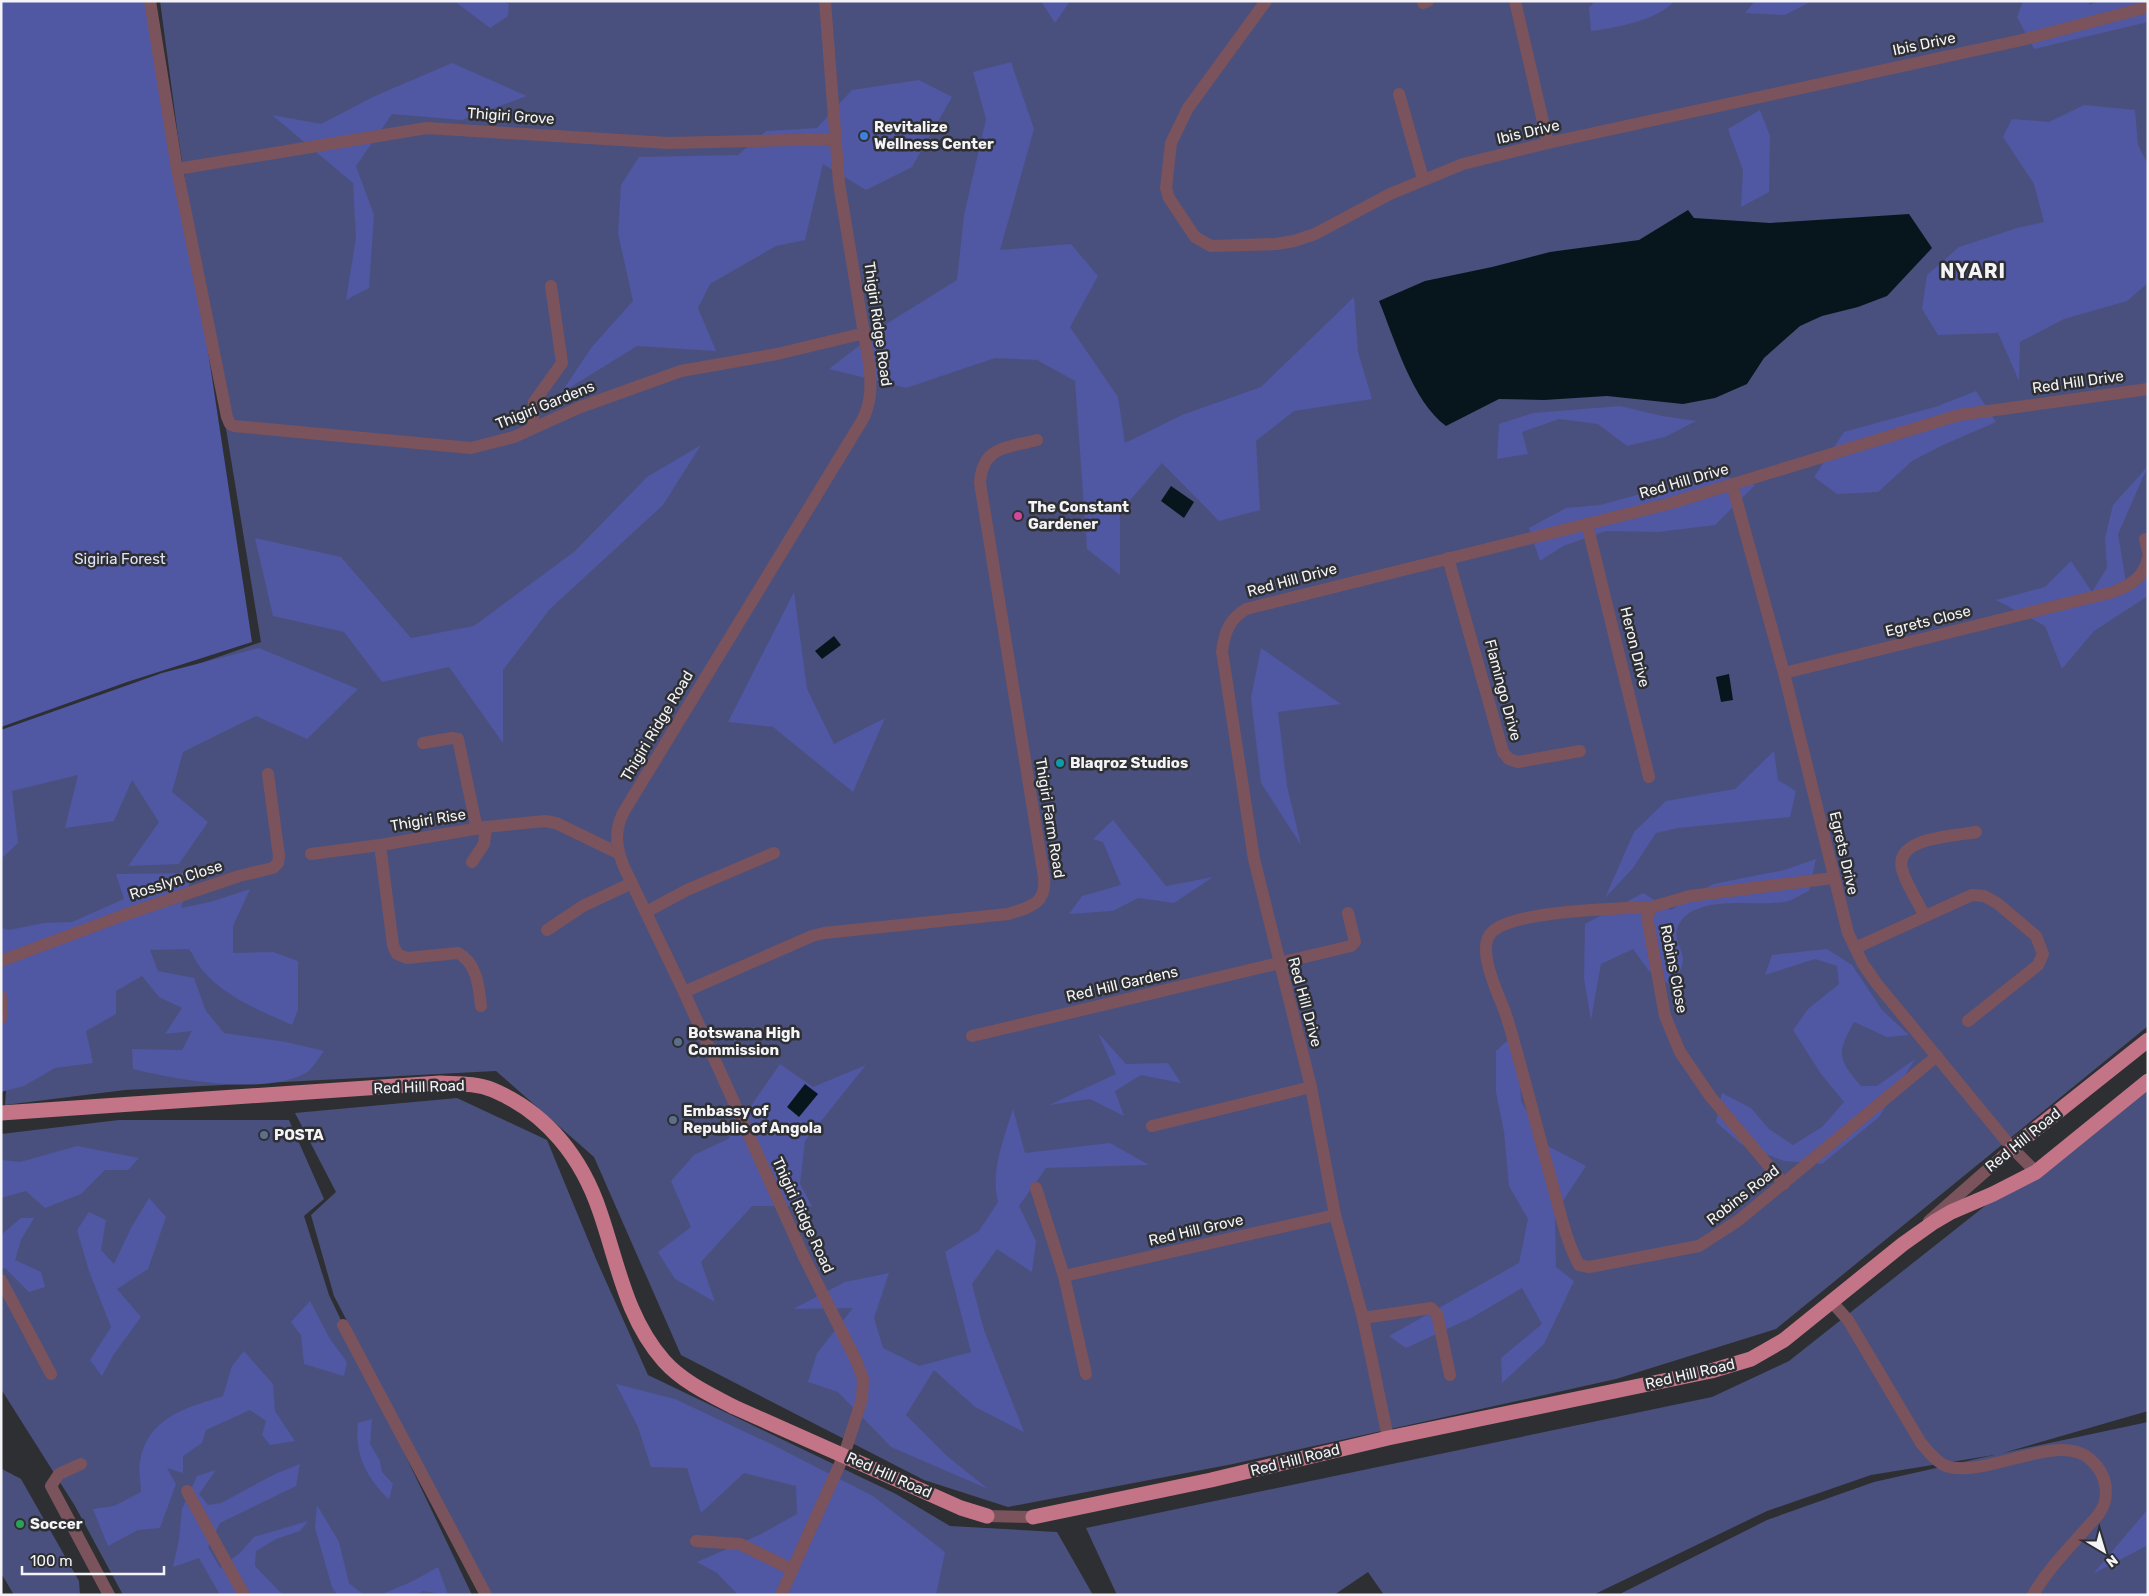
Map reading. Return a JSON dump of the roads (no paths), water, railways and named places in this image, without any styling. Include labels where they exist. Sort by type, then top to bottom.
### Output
[{"type":"main road","name":"Red Hill Road","points":[[2012,1148],[2148,1040]]},
{"type":"main road","name":"Red Hill Road","points":[[1033,1517],[1212,1480],[1388,1438],[1733,1365],[1751,1359],[1784,1340],[1903,1244],[1951,1212],[2016,1184],[2036,1172],[2148,1081]]},
{"type":"main road","name":"Red Hill Road","points":[[1,1113],[440,1083],[468,1084],[492,1090],[530,1111],[545,1122],[573,1155],[591,1189],[600,1213],[626,1299],[641,1328],[665,1361],[704,1392],[961,1508],[987,1516]]},
{"type":"street","points":[[150,1],[183,168]]},
{"type":"street","name":"Thigiri Ridge Road","points":[[781,1595],[791,1569],[844,1455],[862,1399],[862,1379],[860,1370],[804,1257],[684,992],[618,852],[617,827],[623,813],[863,420],[871,396],[865,333],[839,183],[830,41],[825,1]]},
{"type":"street","name":"Ibis Drive","points":[[1266,1],[1188,108],[1172,143],[1166,188],[1169,198],[1196,237],[1211,246],[1276,244],[1294,241],[1315,234],[1423,179],[1463,164],[1548,143],[2022,40],[2148,6]]},
{"type":"street","points":[[1515,1],[1548,143]]},
{"type":"street","points":[[1399,94],[1423,179]]},
{"type":"street","name":"Thigiri Grove","points":[[183,168],[427,128],[668,143],[835,138]]},
{"type":"street","name":"Thigiri Gardens","points":[[183,168],[230,424],[241,428],[460,448],[482,446],[533,428],[578,408],[681,371],[777,354],[865,333]]},
{"type":"street","points":[[533,428],[534,402],[563,360],[551,286]]},
{"type":"street","name":"Red Hill Drive","points":[[1388,1438],[1363,1318],[1335,1215],[1310,1087],[1278,964],[1254,859],[1222,650],[1228,625],[1236,615],[1246,608],[1587,524],[1732,484],[1959,415],[2148,389]]},
{"type":"street","name":"Thigiri Farm Road","points":[[684,992],[792,943],[818,934],[1008,914],[1029,908],[1043,896],[1045,889],[1044,877],[980,483],[984,460],[992,453],[1037,440]]},
{"type":"street","name":"Egrets Drive","points":[[1732,484],[1784,674],[1848,934],[1877,984],[2012,1148],[2036,1172]]},
{"type":"street","name":"Heron Drive","points":[[1587,524],[1649,777]]},
{"type":"street","name":"Egrets Close","points":[[1784,674],[2081,600],[2127,586],[2139,578],[2146,568],[2148,557]]},
{"type":"street","name":"Flamingo Drive","points":[[1448,558],[1503,752],[1510,759],[1518,762],[1580,751]]},
{"type":"street","points":[[423,742],[452,738],[458,739],[484,844],[472,862]]},
{"type":"street","name":"Rosslyn Close","points":[[1,962],[124,915],[239,876],[273,868],[278,863],[279,856],[268,774]]},
{"type":"street","name":"Thigiri Rise","points":[[481,1006],[477,978],[464,956],[458,953],[407,958],[400,957],[395,950],[380,845],[481,828],[545,820],[556,823],[618,852]]},
{"type":"street","points":[[1924,915],[1902,869],[1902,855],[1907,848],[1920,842],[1976,832]]},
{"type":"street","points":[[311,854],[380,845]]},
{"type":"street","points":[[646,912],[687,890],[774,853]]},
{"type":"street","name":"Robins Close","points":[[1784,1184],[1710,1096],[1680,1052],[1665,1016],[1647,917],[1652,906],[1690,896],[1833,878]]},
{"type":"street","points":[[547,930],[583,906],[632,883]]},
{"type":"street","points":[[1855,948],[1924,915],[1972,895],[1984,896],[1997,903],[2036,936],[2042,954],[2038,965],[1968,1021]]},
{"type":"street","name":"Robins Road","points":[[1652,906],[1528,918],[1503,925],[1491,932],[1486,944],[1488,964],[1506,1015],[1562,1218],[1573,1253],[1580,1265],[1589,1267],[1699,1246],[1730,1227],[1784,1184],[1937,1056]]},
{"type":"street","name":"Red Hill Gardens","points":[[972,1036],[1351,946],[1355,942],[1348,914]]},
{"type":"street","points":[[1,997],[1,1018]]},
{"type":"street","points":[[1152,1126],[1310,1087]]},
{"type":"street","name":"Red Hill Road","points":[[1903,1244],[2012,1148]]},
{"type":"street","points":[[1036,1188],[1064,1276],[1086,1374]]},
{"type":"street","name":"Red Hill Grove","points":[[1064,1276],[1335,1215]]},
{"type":"street","points":[[1,1280],[51,1374]]},
{"type":"street","points":[[1831,1301],[1848,1320],[1921,1443],[1934,1458],[1946,1465],[1964,1468],[2066,1449],[2086,1455],[2103,1476],[2104,1502],[2098,1516],[2040,1581],[2033,1595]]},
{"type":"street","points":[[1363,1318],[1425,1308],[1434,1310],[1437,1314],[1450,1375]]},
{"type":"street","points":[[343,1325],[486,1595]]},
{"type":"street","points":[[81,1464],[59,1474],[50,1486],[109,1595]]},
{"type":"street","points":[[188,1491],[244,1595]]},
{"type":"street","name":"Red Hill Road","points":[[987,1516],[1033,1517]]},
{"type":"street","points":[[696,1542],[740,1544],[791,1569]]},
{"type":"place","name":"Revitalize Wellness Center","points":[[864,136]]},
{"type":"place","name":"The Constant Gardener","points":[[1018,516]]},
{"type":"place","name":"Blaqroz Studios","points":[[1060,763]]},
{"type":"place","name":"Botswana High Commission","points":[[678,1042]]},
{"type":"place","name":"Embassy of Republic of Angola","points":[[673,1120]]},
{"type":"place","name":"POSTA","points":[[264,1135]]},
{"type":"place","name":"Soccer","points":[[20,1524]]},
{"type":"district","name":"NYARI","points":[[1973,271]]},
{"type":"park label","name":"Sigiria Forest","points":[[120,559]]}]
